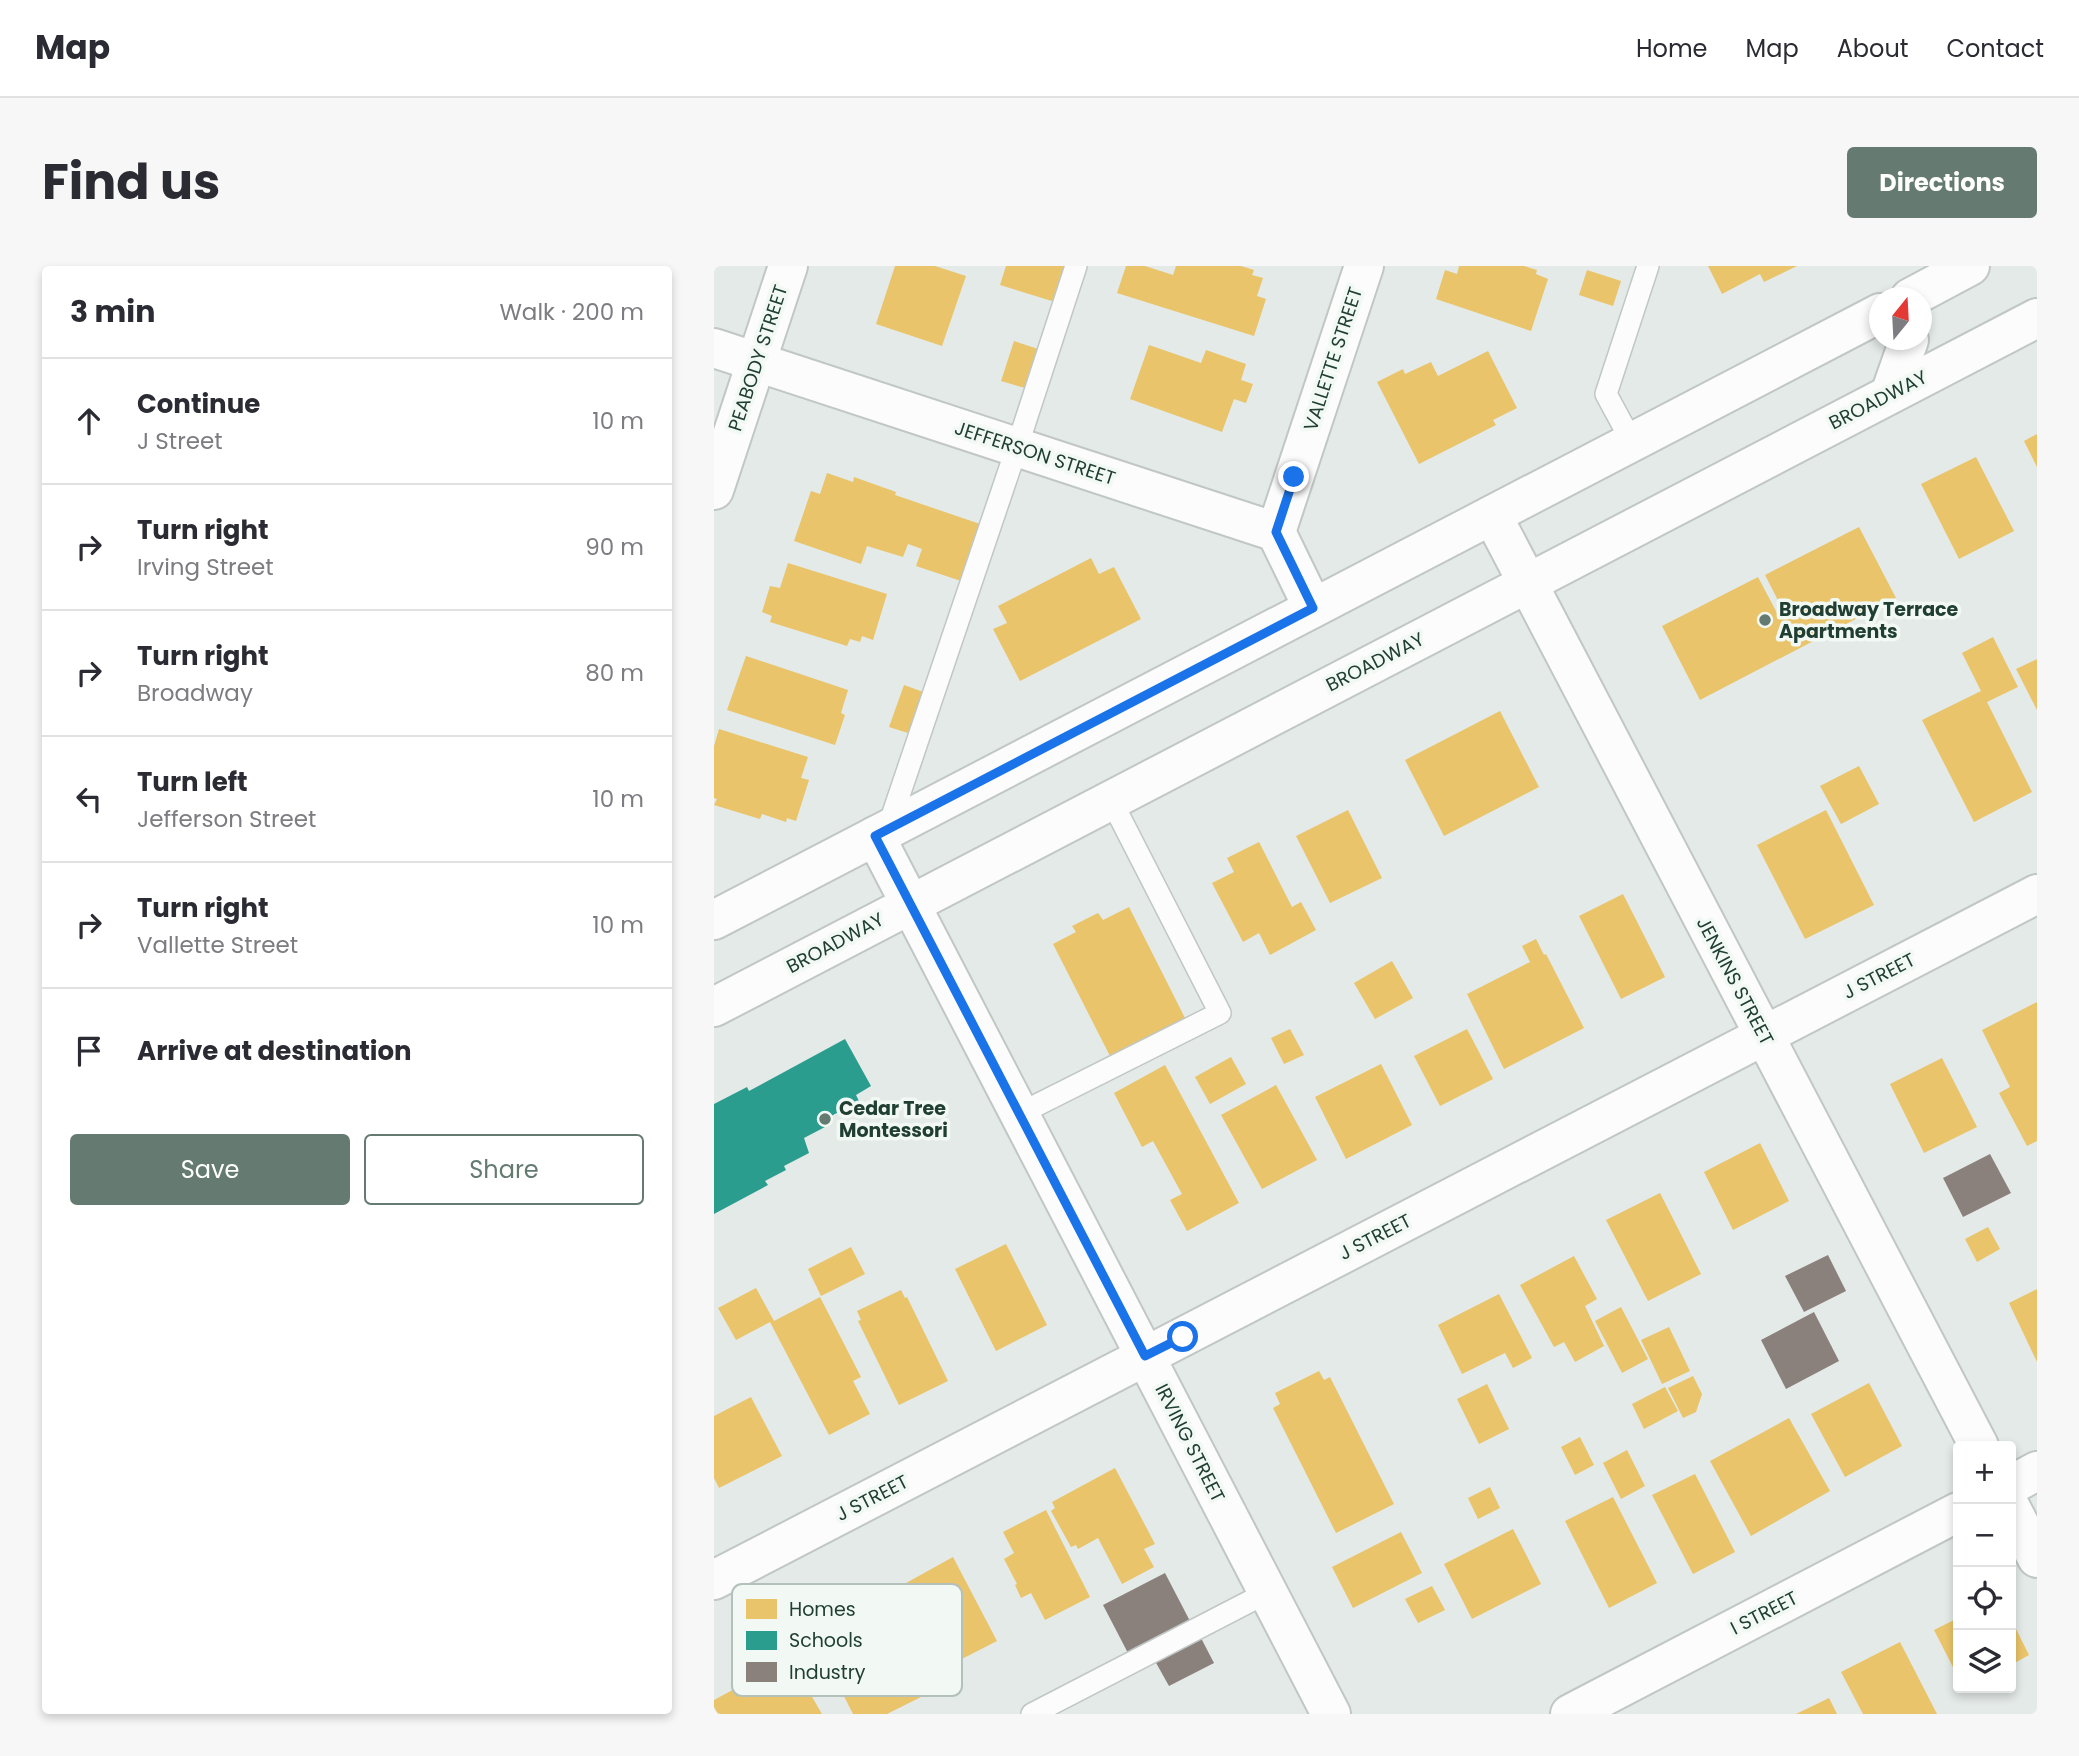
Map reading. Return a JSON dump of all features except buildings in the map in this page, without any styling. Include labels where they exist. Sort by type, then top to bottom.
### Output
[{"type":"street","name":"PEABODY STREET","points":[[714,490],[788,266]]},
{"type":"street","name":"VALLETTE STREET","points":[[1276,532],[1364,266]]},
{"type":"street","points":[[1927,287],[1970,266]]},
{"type":"street","name":"BROADWAY","points":[[714,1007],[2037,318]]},
{"type":"street","points":[[714,920],[1869,319]]},
{"type":"street","name":"JEFFERSON STREET","points":[[714,348],[1276,532]]},
{"type":"street","points":[[1890,394],[1905,350]]},
{"type":"street","name":"JENKINS STREET","points":[[1492,515],[1976,1441]]},
{"type":"street","points":[[1276,532],[1313,608]]},
{"type":"street","name":"IRVING STREET","points":[[881,833],[910,904],[1331,1714]]},
{"type":"street","name":"J STREET","points":[[714,1580],[2037,894]]},
{"type":"street","points":[[2016,1482],[2037,1471]]},
{"type":"street","name":"I STREET","points":[[1570,1714],[1953,1515]]},
{"type":"street","points":[[2016,1518],[2037,1558]]},
{"type":"lane","points":[[881,833],[1017,447],[1076,266]]},
{"type":"lane","points":[[1632,442],[1606,394],[1648,266]]},
{"type":"lane","points":[[1020,1114],[1220,1013],[1111,800]]},
{"type":"lane","points":[[1031,1714],[1268,1592]]},
{"type":"place","name":"Broadway Terrace Apartments","points":[[1765,620]]},
{"type":"place","name":"Cedar Tree Montessori","points":[[825,1119]]},
{"type":"route","points":[[1183,1337],[1145,1356],[875,836],[1313,608],[1276,532],[1294,477]]}]
